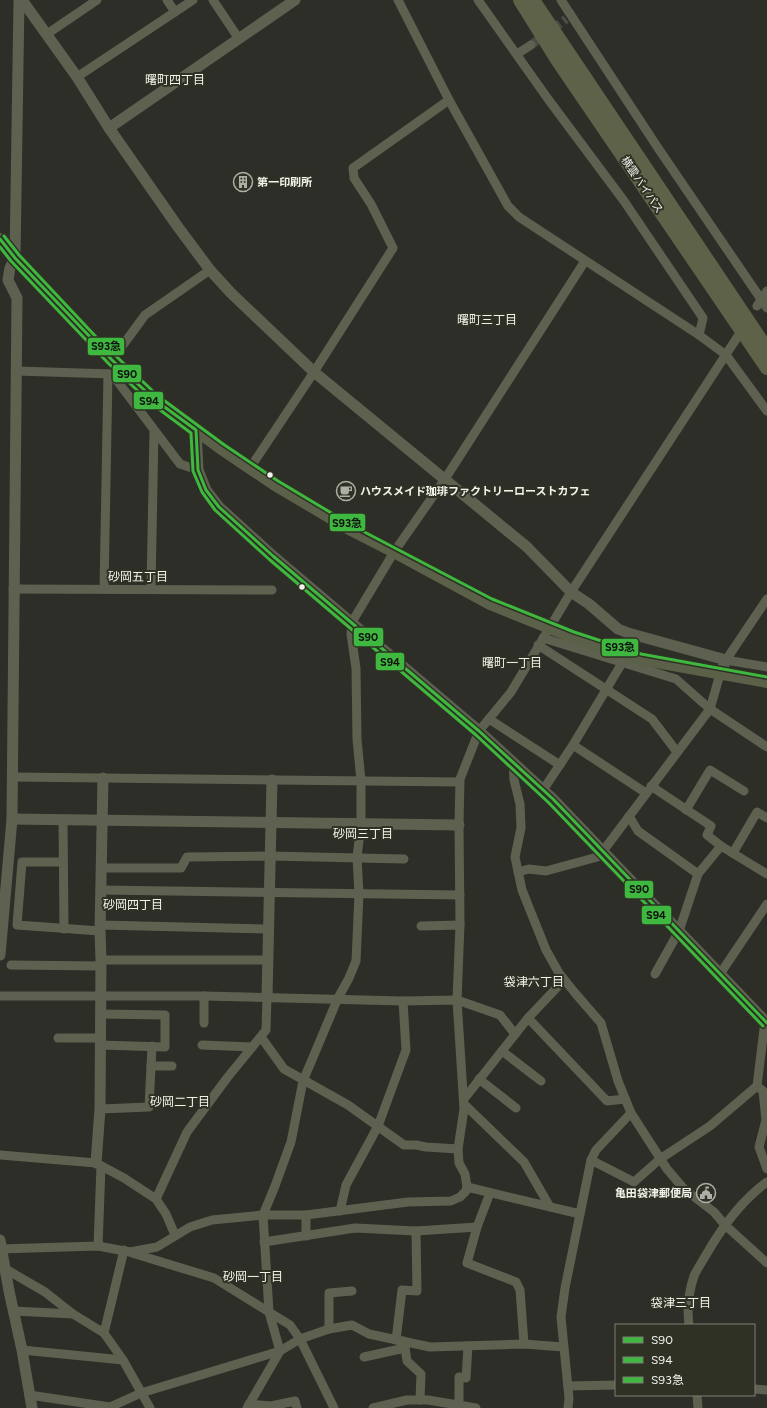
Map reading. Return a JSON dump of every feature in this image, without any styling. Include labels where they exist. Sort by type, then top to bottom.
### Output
[{"type":"highway","name":"横雲バイパス","points":[[520,0],[558,61],[767,368]]},
{"type":"highway","name":"横雲バイパス","points":[[533,0],[767,349]]},
{"type":"main road","points":[[0,239],[15,258],[112,360],[155,400],[275,485],[351,530],[490,604],[543,637],[572,638],[640,659],[767,682]]},
{"type":"street","points":[[20,0],[47,34],[77,77],[109,128],[210,270],[231,293],[314,372],[526,547],[571,592],[589,604],[618,629],[726,660],[767,667]]},
{"type":"street","points":[[0,955],[12,820],[13,777],[13,589],[17,298],[8,280],[10,268],[15,258],[20,0]]},
{"type":"street","points":[[47,34],[97,0]]},
{"type":"street","points":[[167,0],[175,12]]},
{"type":"street","points":[[77,77],[193,0]]},
{"type":"street","points":[[213,0],[239,39]]},
{"type":"street","points":[[109,128],[295,0]]},
{"type":"street","points":[[398,0],[449,100],[508,206],[519,217],[726,355],[767,411]]},
{"type":"street","points":[[478,0],[624,201],[703,318],[698,335]]},
{"type":"street","points":[[561,0],[568,17],[658,148],[759,303],[767,308]]},
{"type":"street","points":[[517,54],[531,45]]},
{"type":"street","points":[[250,468],[314,372],[393,248],[371,204],[354,178],[353,168],[449,100]]},
{"type":"street","points":[[248,1406],[280,1351],[269,1312],[263,1215],[291,1142],[303,1081],[338,998],[356,962],[359,894],[357,857],[361,824],[361,781],[357,739],[356,668],[351,634],[352,622],[394,552],[445,479],[585,261]]},
{"type":"street","points":[[112,360],[145,315],[210,270]]},
{"type":"street","points":[[759,303],[767,291]]},
{"type":"street","points":[[127,1251],[157,1247],[190,1227],[212,1220],[263,1215],[306,1215],[340,1212],[408,1202],[451,1201],[460,1198],[466,1191],[467,1187],[465,1174],[459,1164],[458,1148],[464,1109],[457,1000],[460,925],[459,782],[479,731],[510,692],[571,592],[740,333]]},
{"type":"street","points":[[16,371],[126,374]]},
{"type":"street","points":[[110,374],[180,464],[198,470]]},
{"type":"street","points":[[104,589],[110,374]]},
{"type":"street","points":[[196,430],[198,470],[206,490],[219,507],[273,556],[479,731],[543,790],[766,1022],[757,1086],[710,1126],[660,1159],[634,1182],[591,1160]]},
{"type":"street","points":[[151,589],[154,431]]},
{"type":"street","points":[[13,589],[272,590]]},
{"type":"street","points":[[518,872],[529,869],[546,871],[601,856],[603,851],[710,709],[720,674],[726,660],[767,599]]},
{"type":"street","points":[[543,637],[676,679],[710,709],[767,747]]},
{"type":"street","points":[[543,637],[606,690],[652,719],[677,752]]},
{"type":"street","points":[[543,790],[560,765],[622,663]]},
{"type":"street","points":[[489,719],[560,765]]},
{"type":"street","points":[[573,744],[711,826],[707,835],[721,846],[767,874]]},
{"type":"street","points":[[513,762],[514,780],[520,804],[521,828],[515,857],[522,890],[546,950],[564,980],[601,1023],[618,1081],[630,1113],[666,1169],[684,1189],[714,1212],[767,1263]]},
{"type":"street","points":[[686,810],[710,770],[744,791]]},
{"type":"street","points":[[13,777],[459,782]]},
{"type":"street","points":[[98,1246],[101,1014],[100,928],[103,778]]},
{"type":"street","points":[[156,1199],[187,1132],[227,1078],[266,1030],[272,780]]},
{"type":"street","points":[[733,853],[757,812],[767,818]]},
{"type":"street","points":[[629,816],[638,830],[698,874]]},
{"type":"street","points":[[12,820],[459,825]]},
{"type":"street","points":[[63,820],[64,929]]},
{"type":"street","points":[[655,974],[679,931],[698,874],[721,846]]},
{"type":"street","points":[[101,868],[181,868],[187,857],[270,856],[404,859]]},
{"type":"street","points":[[64,862],[22,862],[17,924],[64,929],[268,929]]},
{"type":"street","points":[[101,890],[460,896]]},
{"type":"street","points":[[720,974],[767,904]]},
{"type":"street","points":[[421,926],[460,925]]},
{"type":"street","points":[[11,965],[268,960]]},
{"type":"street","points":[[464,1101],[479,1079],[528,1018],[564,980]]},
{"type":"street","points":[[0,996],[204,996],[338,998],[403,1001],[457,1000],[500,1015],[515,1034]]},
{"type":"street","points":[[204,996],[204,1023]]},
{"type":"street","points":[[340,1212],[346,1185],[378,1126],[406,1050],[403,1001]]},
{"type":"street","points":[[58,1038],[165,1047],[165,1015],[101,1014]]},
{"type":"street","points":[[528,1018],[607,1101],[625,1099]]},
{"type":"street","points":[[261,1037],[284,1070],[348,1105],[404,1145],[458,1148]]},
{"type":"street","points":[[202,1045],[252,1047]]},
{"type":"street","points":[[100,1109],[149,1107],[152,1046]]},
{"type":"street","points":[[502,1051],[541,1081]]},
{"type":"street","points":[[151,1066],[172,1066]]},
{"type":"street","points":[[479,1079],[516,1108]]},
{"type":"street","points":[[757,1086],[763,1092],[766,1120],[759,1147],[767,1169]]},
{"type":"street","points":[[464,1101],[524,1162],[550,1207]]},
{"type":"street","points":[[568,1408],[568,1386],[561,1317],[591,1160],[596,1150],[630,1113]]},
{"type":"street","points":[[0,1155],[99,1164],[156,1199],[166,1214],[176,1235]]},
{"type":"street","points":[[689,1324],[690,1291],[695,1275],[720,1232],[733,1215],[755,1190],[767,1182]]},
{"type":"street","points":[[467,1187],[580,1214]]},
{"type":"street","points":[[490,1193],[477,1227],[467,1263],[516,1282],[520,1290],[524,1344]]},
{"type":"street","points":[[306,1215],[306,1236]]},
{"type":"street","points":[[264,1242],[355,1228],[416,1231],[477,1227]]},
{"type":"street","points":[[416,1231],[417,1291],[402,1290],[402,1343],[407,1362],[421,1374],[420,1400]]},
{"type":"street","points":[[32,1408],[22,1350],[13,1310],[4,1292],[5,1271],[1,1246],[98,1246],[127,1251],[214,1278],[290,1325],[300,1339],[334,1408]]},
{"type":"street","points":[[104,1333],[127,1251]]},
{"type":"street","points":[[5,1271],[9,1271],[45,1292],[73,1314],[104,1333],[123,1360],[150,1408]]},
{"type":"street","points":[[329,1329],[329,1293],[352,1291]]},
{"type":"street","points":[[13,1310],[73,1314]]},
{"type":"street","points":[[29,1395],[110,1408],[141,1393],[280,1351],[300,1339],[329,1329],[352,1325],[369,1334],[402,1343],[430,1347],[524,1344],[563,1347]]},
{"type":"street","points":[[364,1357],[402,1343]]},
{"type":"street","points":[[458,1405],[460,1378],[466,1378],[468,1346]]},
{"type":"street","points":[[22,1350],[123,1360]]},
{"type":"street","points":[[568,1386],[615,1385]]},
{"type":"street","points":[[755,1389],[767,1390]]},
{"type":"street","points":[[697,1396],[698,1408]]},
{"type":"street","points":[[373,1408],[407,1400],[420,1400],[476,1408]]},
{"type":"street","points":[[248,1406],[271,1406],[295,1401],[297,1408]]},
{"type":"tunnel","points":[[531,45],[566,19]]},
{"type":"transit line","name":"S93急","points":[[4,236],[19,255],[98,339],[158,396],[223,444],[278,481],[353,526],[492,599],[574,632],[641,654],[767,677]]},
{"type":"transit line","name":"S90","points":[[0,239],[15,258],[112,360],[155,400],[196,430],[198,470],[206,490],[219,507],[273,556],[479,731],[553,799],[767,1023]]},
{"type":"transit line","name":"S94","points":[[0,247],[11,261],[109,364],[152,404],[191,433],[193,471],[202,492],[215,510],[270,560],[476,735],[549,803],[763,1026]]},
{"type":"place","name":"第一印刷所","points":[[243,182]]},
{"type":"place","name":"ハウスメイド珈琲ファクトリーローストカフェ","points":[[346,491]]},
{"type":"place","name":"亀田袋津郵便局","points":[[706,1193]]},
{"type":"district","name":"曙町四丁目","points":[[175,80]]},
{"type":"district","name":"曙町三丁目","points":[[487,320]]},
{"type":"district","name":"砂岡五丁目","points":[[138,577]]},
{"type":"district","name":"曙町一丁目","points":[[512,663]]},
{"type":"district","name":"砂岡三丁目","points":[[363,834]]},
{"type":"district","name":"砂岡四丁目","points":[[133,905]]},
{"type":"district","name":"袋津六丁目","points":[[534,982]]},
{"type":"district","name":"砂岡二丁目","points":[[180,1102]]},
{"type":"district","name":"砂岡一丁目","points":[[253,1277]]},
{"type":"district","name":"袋津三丁目","points":[[681,1303]]}]
